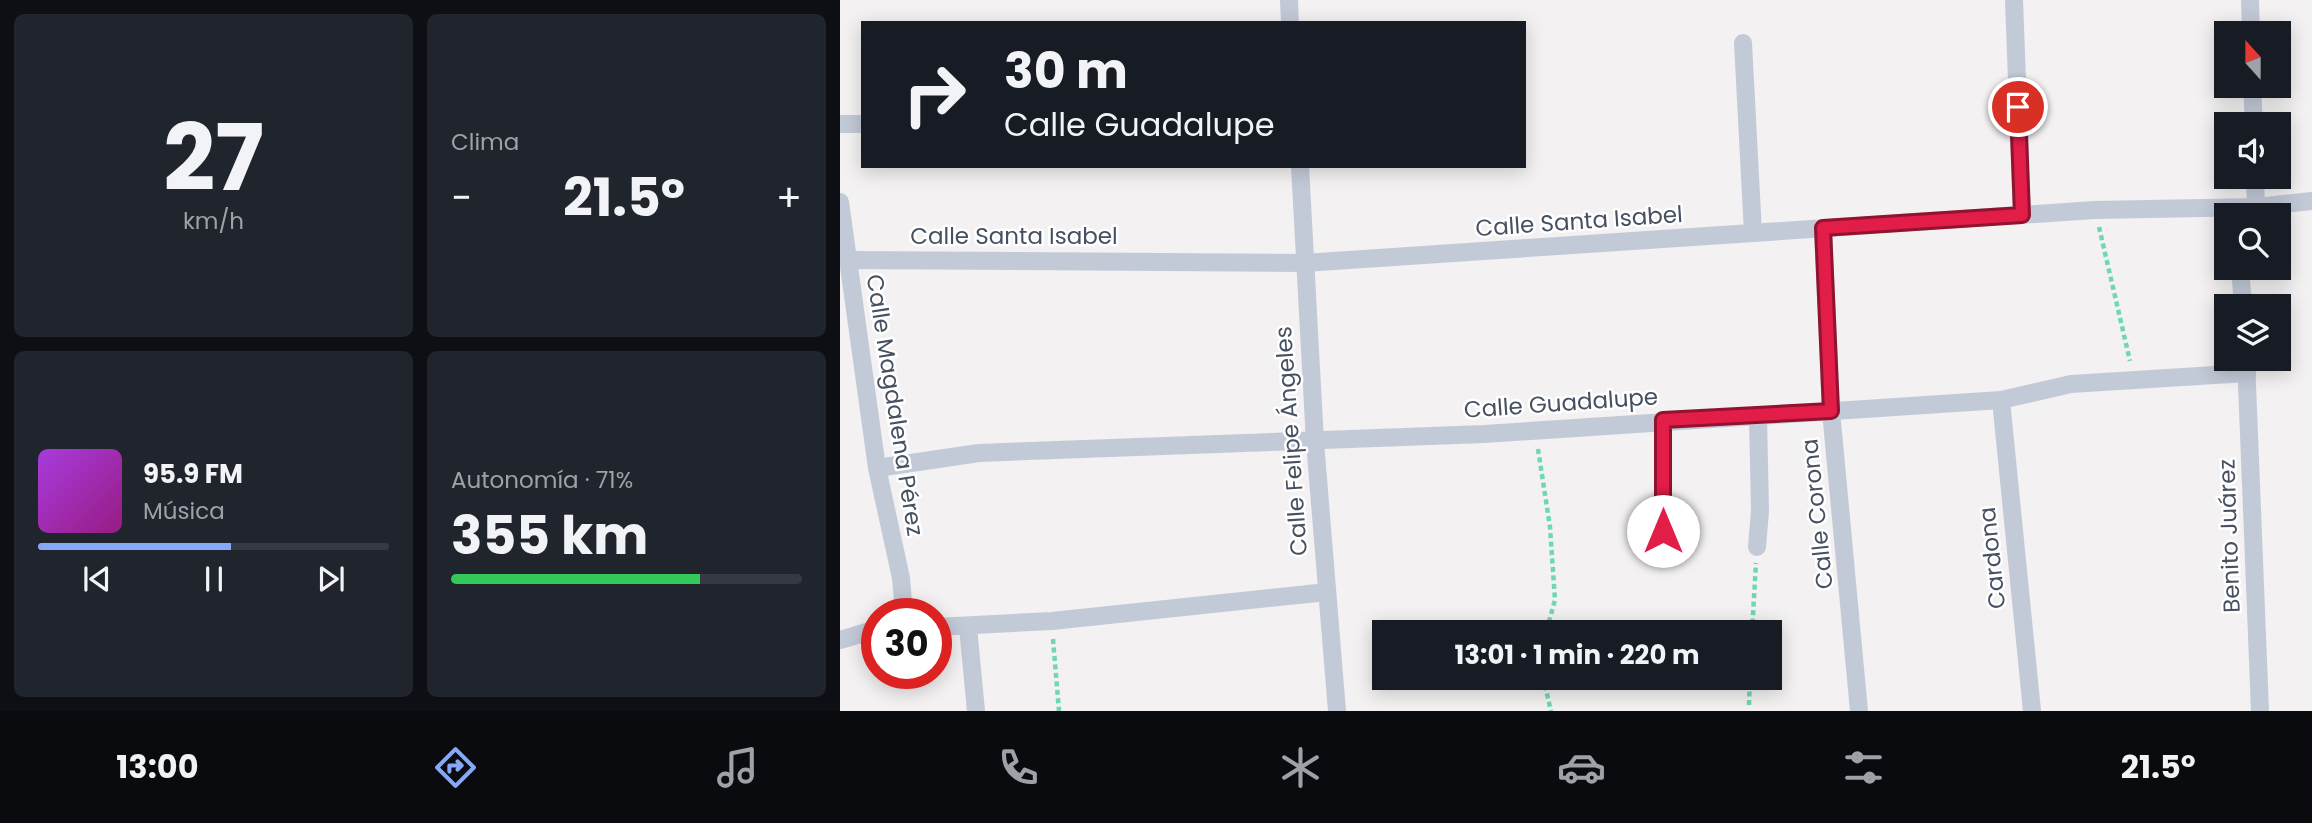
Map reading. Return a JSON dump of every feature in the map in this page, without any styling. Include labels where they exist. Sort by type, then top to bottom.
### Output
[{"type":"street","points":[[1289,0],[1290,21]]},
{"type":"street","points":[[2014,0],[2022,215]]},
{"type":"street","points":[[2250,0],[2251,21]]},
{"type":"street","points":[[1743,43],[1753,233]]},
{"type":"street","points":[[840,124],[861,124]]},
{"type":"street","name":"Calle Felipe Ángeles","points":[[1300,168],[1315,442],[1337,711]]},
{"type":"street","name":"Calle Santa Isabel","points":[[2290,203],[2312,201]]},
{"type":"street","name":"Calle Magdalena Pérez","points":[[840,202],[877,468],[901,578],[903,598]]},
{"type":"street","name":"Calle Santa Isabel","points":[[848,260],[1304,263],[2095,210],[2214,211]]},
{"type":"street","name":"Calle Corona","points":[[1823,228],[1831,411],[1859,711]]},
{"type":"street","name":"Calle Guadalupe","points":[[877,468],[979,453],[1315,442],[1535,431],[1663,420],[2001,400],[2071,384],[2214,370]]},
{"type":"street","name":"Benito Juárez","points":[[2247,371],[2260,711]]},
{"type":"street","name":"Cardona","points":[[2001,400],[2032,711]]},
{"type":"street","points":[[1757,547],[1760,511],[1758,416]]},
{"type":"street","points":[[1663,420],[1663,531]]},
{"type":"street","points":[[952,627],[1052,621],[1327,592]]},
{"type":"street","points":[[968,627],[976,711]]},
{"type":"street","points":[[840,640],[861,634]]},
{"type":"path","points":[[2095,210],[2134,379]]},
{"type":"path","points":[[1535,431],[1550,527],[1555,600],[1549,620]]},
{"type":"path","points":[[1753,620],[1757,547]]},
{"type":"path","points":[[1052,621],[1059,711]]},
{"type":"path","points":[[1546,690],[1551,711]]},
{"type":"path","points":[[1749,705],[1750,690]]},
{"type":"route","points":[[1663,531],[1663,420],[1831,411],[1823,228],[2022,215],[2018,107]]}]
